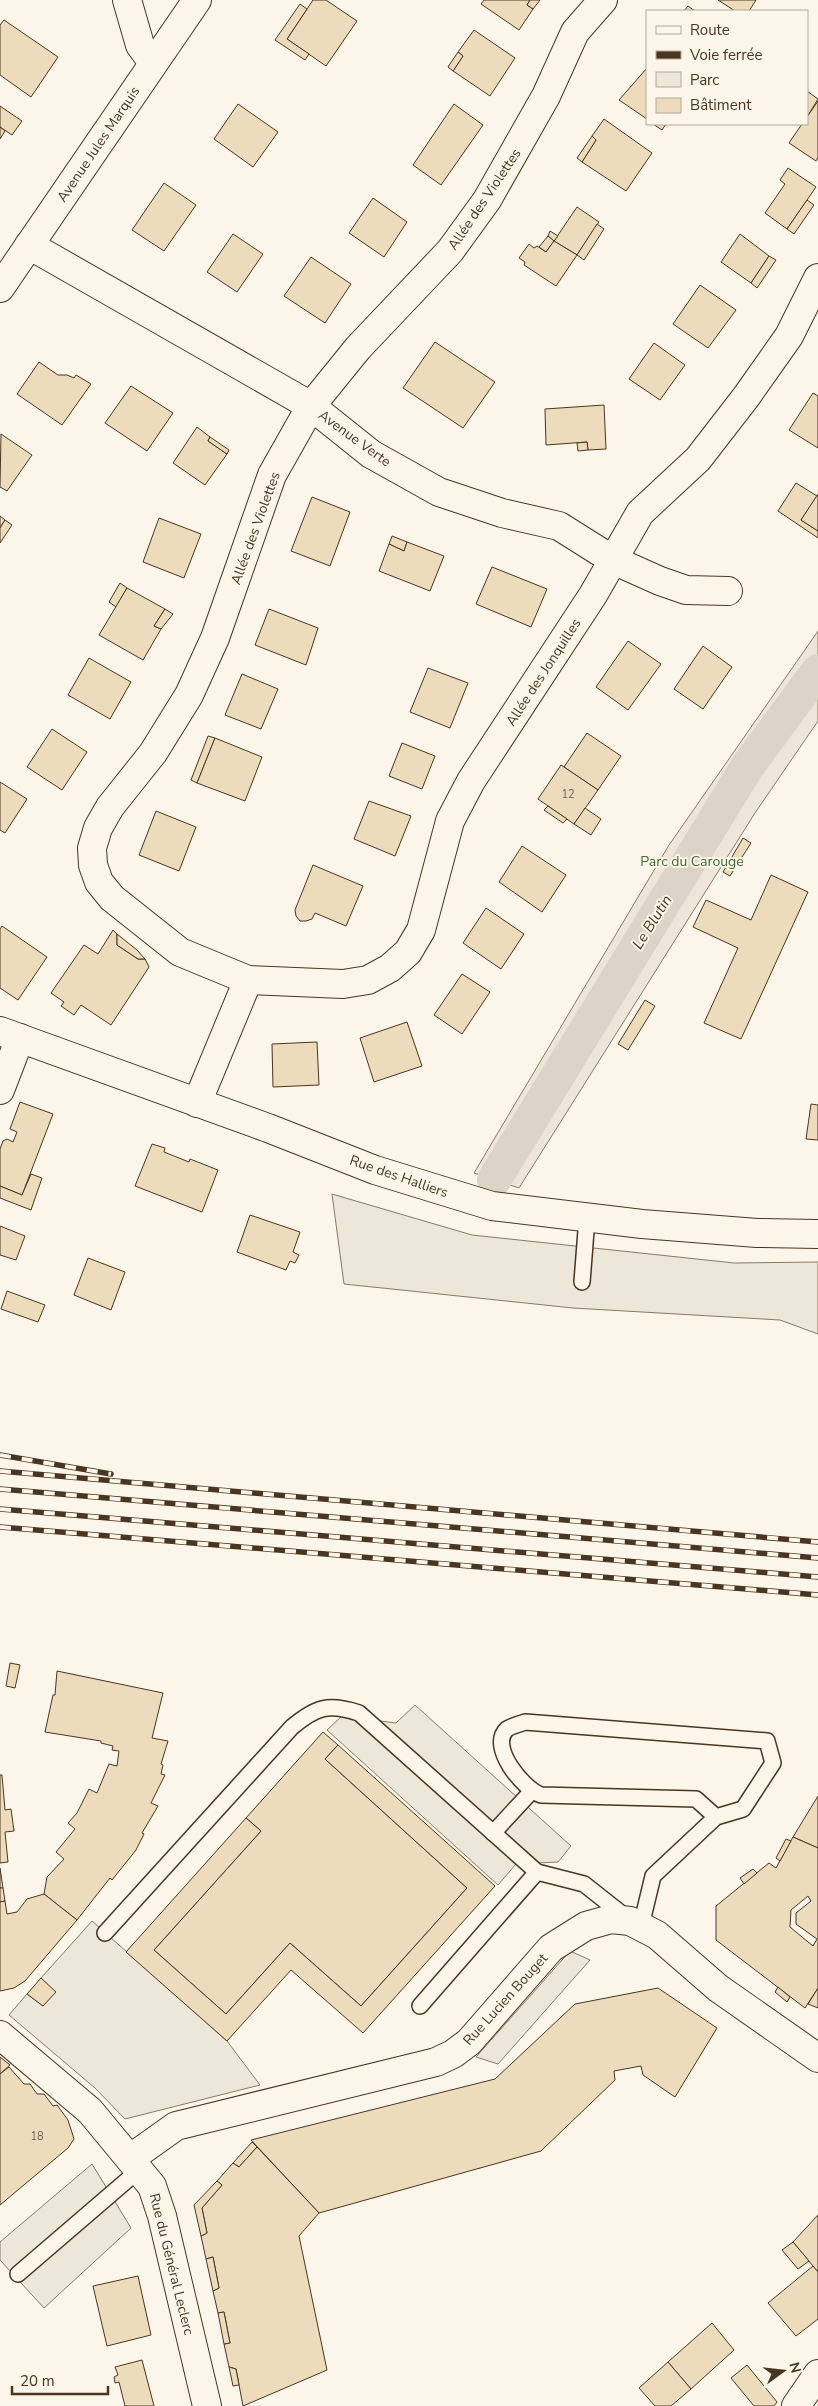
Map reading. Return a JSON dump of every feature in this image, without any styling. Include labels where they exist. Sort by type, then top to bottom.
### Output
[{"type":"street","points":[[127,0],[140,45],[153,62]]},
{"type":"street","name":"Avenue Jules Marquis","points":[[0,288],[197,0]]},
{"type":"street","name":"Allée des Violettes","points":[[248,980],[180,952],[112,898],[100,882],[93,865],[92,848],[98,828],[110,807],[153,753],[189,695],[218,628],[272,476],[311,406],[358,348],[404,302],[456,244],[487,200],[520,146],[575,32],[603,0]]},
{"type":"street","name":"Avenue Verte","points":[[29,245],[311,406],[371,454],[439,492],[502,514],[559,526],[613,560],[660,581],[686,590],[728,591]]},
{"type":"street","name":"Allée des Jonquilles","points":[[248,980],[344,984],[368,980],[390,968],[408,952],[421,930],[450,821],[466,789],[588,602],[640,513],[698,459],[746,397],[789,336],[818,278]]},
{"type":"street","points":[[197,1103],[248,980]]},
{"type":"street","points":[[0,1090],[10,1034]]},
{"type":"street","name":"Rue des Halliers","points":[[10,1034],[375,1170],[492,1206],[587,1218],[757,1233],[818,1234]]},
{"type":"street","name":"Rue Lucien Bouget","points":[[135,2164],[176,2126],[436,2062],[453,2054],[469,2042],[551,1948],[586,1926],[610,1919],[636,1924]]},
{"type":"street","points":[[636,1924],[657,1935],[718,1988],[818,2058]]},
{"type":"street","name":"Rue du Général Leclerc","points":[[0,2034],[90,2111],[152,2186],[162,2216],[207,2406]]},
{"type":"street","points":[[796,2406],[818,2374]]},
{"type":"lane","points":[[582,1282],[587,1218]]},
{"type":"lane","points":[[105,1933],[292,1727],[307,1714],[324,1707],[341,1707],[359,1713],[537,1872],[584,1884],[636,1924],[653,1876],[716,1817],[743,1809],[773,1763],[767,1741],[525,1722],[506,1729],[502,1738],[504,1754],[517,1778],[531,1792],[541,1795],[696,1799],[716,1817]]},
{"type":"lane","points":[[493,1833],[531,1792]]},
{"type":"lane","points":[[420,2006],[537,1872]]},
{"type":"lane","points":[[18,2274],[135,2164]]},
{"type":"green space","name":"Parc du Carouge","points":[[818,631],[818,721],[755,813],[519,1188],[474,1173],[669,845]]},
{"type":"shaded area","points":[[332,1194],[472,1235],[734,1263],[818,1262],[818,1334],[780,1320],[573,1308],[344,1284]]},
{"type":"shaded area","points":[[415,1705],[571,1846],[558,1862],[516,1864],[498,1885],[327,1730],[342,1716],[396,1723]]},
{"type":"shaded area","points":[[92,1921],[227,2041],[260,2085],[125,2119],[95,2088],[9,2015],[27,1994],[43,2006],[55,1992],[41,1978]]},
{"type":"shaded area","points":[[570,1951],[590,1960],[498,2064],[476,2057]]},
{"type":"shaded area","points":[[92,2164],[131,2228],[44,2308],[0,2260],[0,2242]]},
{"type":"building","points":[[313,0],[326,0],[357,21],[326,66],[287,39]]},
{"type":"building","points":[[484,0],[530,0],[527,5],[533,9],[519,30],[481,4]]},
{"type":"building","points":[[530,0],[540,0],[533,9],[527,5]]},
{"type":"building","points":[[718,0],[756,0],[750,10],[733,10]]},
{"type":"building","points":[[300,4],[307,9],[287,39],[309,54],[305,60],[275,40]]},
{"type":"building","points":[[688,6],[694,10],[685,10]]},
{"type":"building","points":[[4,20],[58,57],[31,97],[0,75],[0,25]]},
{"type":"building","points":[[474,30],[515,58],[490,96],[453,71],[463,56],[458,52]]},
{"type":"building","points":[[458,52],[463,56],[453,71],[448,67]]},
{"type":"building","points":[[646,69],[646,118],[619,100]]},
{"type":"building","points":[[808,92],[818,99],[808,115]]},
{"type":"building","points":[[818,101],[818,157],[816,161],[789,143],[801,125],[808,125],[808,116]]},
{"type":"building","points":[[238,104],[278,132],[253,167],[214,139]]},
{"type":"building","points":[[454,104],[483,125],[441,185],[413,165]]},
{"type":"building","points":[[0,106],[22,121],[12,135],[0,127]]},
{"type":"building","points":[[604,119],[652,153],[626,191],[582,162],[596,140],[592,136]]},
{"type":"building","points":[[654,125],[665,125],[662,130]]},
{"type":"building","points":[[0,127],[5,131],[0,139]]},
{"type":"building","points":[[592,136],[596,140],[582,162],[577,158]]},
{"type":"building","points":[[788,168],[816,187],[787,229],[765,213],[785,184],[780,180]]},
{"type":"building","points":[[164,183],[196,205],[164,251],[132,230]]},
{"type":"building","points":[[373,198],[407,222],[384,257],[349,233]]},
{"type":"building","points":[[807,200],[814,205],[794,234],[787,229]]},
{"type":"building","points":[[577,207],[599,222],[577,255],[554,241]]},
{"type":"building","points":[[597,224],[604,229],[584,260],[577,255]]},
{"type":"building","points":[[550,231],[558,236],[554,241],[548,236]]},
{"type":"building","points":[[233,234],[263,254],[237,292],[207,272]]},
{"type":"building","points":[[740,234],[769,256],[751,283],[721,262]]},
{"type":"building","points":[[548,236],[554,241],[546,252],[539,247]]},
{"type":"building","points":[[554,241],[577,255],[556,286],[524,265],[525,262],[519,258],[529,244],[534,248],[537,246],[546,252]]},
{"type":"building","points":[[769,256],[776,260],[757,288],[751,283]]},
{"type":"building","points":[[311,257],[351,284],[325,323],[284,296]]},
{"type":"building","points":[[700,285],[736,310],[708,348],[673,324]]},
{"type":"building","points":[[435,342],[495,382],[463,428],[403,388]]},
{"type":"building","points":[[654,343],[685,365],[660,400],[629,379]]},
{"type":"building","points":[[39,362],[58,375],[67,375],[74,378],[76,375],[91,384],[62,425],[17,394]]},
{"type":"building","points":[[131,386],[173,413],[147,451],[105,423]]},
{"type":"building","points":[[813,393],[818,396],[818,448],[789,430]]},
{"type":"building","points":[[604,405],[606,449],[588,450],[587,442],[546,445],[545,409]]},
{"type":"building","points":[[197,427],[210,437],[208,441],[227,454],[205,485],[173,463]]},
{"type":"building","points":[[1,434],[32,455],[7,491],[0,487]]},
{"type":"building","points":[[210,437],[229,450],[227,454],[208,441]]},
{"type":"building","points":[[587,442],[588,450],[578,451],[577,443]]},
{"type":"building","points":[[796,483],[817,496],[801,520],[818,531],[818,538],[778,511]]},
{"type":"building","points":[[818,494],[818,531],[801,520]]},
{"type":"building","points":[[312,497],[350,512],[330,566],[291,551]]},
{"type":"building","points":[[0,516],[5,520],[0,528]]},
{"type":"building","points":[[159,518],[201,534],[184,578],[143,562]]},
{"type":"building","points":[[5,520],[12,525],[0,543],[0,528]]},
{"type":"building","points":[[392,536],[407,542],[404,551],[389,544]]},
{"type":"building","points":[[407,542],[444,556],[430,591],[379,571],[389,544],[404,551]]},
{"type":"building","points":[[492,567],[547,589],[531,627],[476,604]]},
{"type":"building","points":[[120,583],[127,588],[116,607],[109,602]]},
{"type":"building","points":[[127,588],[165,609],[154,626],[161,629],[143,660],[99,635]]},
{"type":"building","points":[[165,609],[173,614],[161,629],[154,626]]},
{"type":"building","points":[[269,609],[318,628],[306,665],[255,645]]},
{"type":"building","points":[[628,641],[661,664],[628,710],[596,687]]},
{"type":"building","points":[[703,646],[732,667],[703,709],[674,689]]},
{"type":"building","points":[[89,658],[131,682],[110,719],[68,695]]},
{"type":"building","points":[[428,668],[468,683],[450,728],[410,712]]},
{"type":"building","points":[[242,674],[278,689],[261,729],[225,715]]},
{"type":"building","points":[[52,729],[87,752],[62,790],[27,767]]},
{"type":"building","points":[[587,733],[621,756],[598,790],[564,767]]},
{"type":"building","points":[[208,736],[215,738],[197,783],[191,780]]},
{"type":"building","points":[[215,738],[262,757],[245,801],[197,783]]},
{"type":"building","points":[[402,743],[435,756],[422,789],[389,776]]},
{"type":"building","points":[[561,765],[598,790],[574,824],[538,799]]},
{"type":"building","points":[[0,782],[27,799],[5,833],[0,830]]},
{"type":"building","points":[[369,801],[411,816],[395,856],[354,839]]},
{"type":"building","points":[[548,806],[567,819],[563,823],[544,810]]},
{"type":"building","points":[[585,808],[601,819],[591,835],[574,824]]},
{"type":"building","points":[[156,811],[196,827],[179,871],[139,855]]},
{"type":"building","points":[[743,838],[751,843],[730,876],[723,872]]},
{"type":"building","points":[[522,846],[566,875],[542,912],[499,882]]},
{"type":"building","points":[[313,865],[363,886],[346,926],[315,913],[312,919],[306,921],[300,921],[296,916],[295,910]]},
{"type":"building","points":[[771,875],[808,892],[741,1039],[704,1023],[738,948],[693,927],[706,900],[751,920]]},
{"type":"building","points":[[486,908],[524,934],[501,969],[463,943]]},
{"type":"building","points":[[2,926],[47,957],[18,1000],[0,988],[0,929]]},
{"type":"building","points":[[113,930],[117,934],[117,945],[138,959],[145,959],[149,967],[111,1025],[81,1005],[74,1015],[61,1006],[64,1002],[51,993],[84,945],[98,954]]},
{"type":"building","points":[[117,934],[145,959],[138,959],[117,945]]},
{"type":"building","points":[[462,974],[490,992],[462,1034],[434,1015]]},
{"type":"building","points":[[645,1000],[655,1006],[628,1050],[618,1044]]},
{"type":"building","points":[[407,1022],[422,1066],[374,1082],[360,1038]]},
{"type":"building","points":[[317,1042],[319,1085],[273,1087],[272,1044]]},
{"type":"building","points":[[20,1102],[53,1114],[22,1195],[0,1186],[0,1149],[3,1141],[7,1139],[13,1142],[17,1132],[10,1129]]},
{"type":"building","points":[[811,1104],[818,1105],[818,1140],[806,1139]]},
{"type":"building","points":[[152,1144],[165,1148],[164,1152],[189,1162],[190,1159],[218,1170],[202,1212],[135,1186]]},
{"type":"building","points":[[31,1174],[42,1178],[31,1210],[0,1198],[0,1186],[22,1195]]},
{"type":"building","points":[[250,1215],[300,1232],[293,1252],[299,1255],[295,1263],[290,1261],[286,1270],[237,1252]]},
{"type":"building","points":[[0,1226],[25,1236],[16,1260],[0,1255]]},
{"type":"building","points":[[88,1258],[125,1272],[111,1310],[74,1295]]},
{"type":"building","points":[[7,1291],[45,1305],[38,1322],[1,1309]]},
{"type":"building","points":[[10,1663],[20,1665],[15,1688],[6,1686]]},
{"type":"building","points":[[57,1671],[163,1693],[152,1738],[168,1741],[161,1764],[163,1765],[161,1774],[165,1775],[151,1803],[158,1806],[142,1833],[144,1834],[136,1850],[112,1880],[110,1878],[77,1920],[44,1894],[47,1877],[64,1859],[56,1852],[75,1829],[68,1823],[77,1813],[89,1789],[97,1793],[109,1764],[117,1766],[119,1751],[112,1750],[113,1746],[101,1743],[101,1741],[45,1732],[53,1695],[55,1695]]},
{"type":"building","points":[[323,1732],[338,1745],[325,1759],[467,1888],[361,2006],[290,1943],[226,2014],[154,1950],[261,1831],[246,1818]]},
{"type":"building","points":[[338,1745],[495,1886],[363,2033],[291,1970],[227,2041],[126,1952],[246,1818],[261,1831],[154,1950],[226,2014],[290,1943],[361,2006],[467,1888],[325,1759]]},
{"type":"building","points":[[0,1775],[2,1775],[5,1810],[11,1809],[14,1831],[5,1832],[8,1862],[0,1863]]},
{"type":"building","points":[[818,1796],[818,1848],[793,1837]]},
{"type":"building","points":[[793,1837],[818,1848],[818,1988],[805,2008],[716,1940],[716,1906],[769,1863],[776,1868]],"holes":[[[808,1896],[811,1901],[796,1913],[796,1924],[817,1939],[813,1946],[790,1927],[791,1910]]]},
{"type":"building","points":[[786,1839],[791,1841],[780,1861],[776,1858]]},
{"type":"building","points":[[0,1868],[3,1888],[0,1888]]},
{"type":"building","points":[[753,1869],[757,1873],[744,1884],[740,1878]]},
{"type":"building","points":[[0,1888],[3,1888],[5,1901],[0,1902]]},
{"type":"building","points":[[44,1894],[77,1920],[25,1981],[14,1988],[0,1991],[0,1902],[5,1901],[7,1914],[17,1912],[27,1899]]},
{"type":"building","points":[[41,1978],[56,1992],[43,2006],[27,1994]]},
{"type":"building","points":[[778,1987],[790,1997],[787,2002],[775,1992]]},
{"type":"building","points":[[658,1988],[717,2028],[675,2097],[643,2075],[641,2066],[614,2071],[615,2080],[541,2151],[319,2213],[251,2140],[495,2079],[575,2004]]},
{"type":"building","points":[[818,1988],[818,2008],[808,2004]]},
{"type":"building","points":[[0,2057],[10,2065],[0,2074]]},
{"type":"building","points":[[9,2067],[24,2084],[30,2084],[37,2094],[44,2094],[53,2106],[57,2105],[68,2120],[74,2139],[68,2148],[0,2205],[0,2074]]},
{"type":"building","points":[[252,2142],[257,2147],[239,2167],[233,2163]]},
{"type":"building","points":[[257,2147],[319,2213],[299,2236],[327,2370],[243,2406],[236,2369],[229,2367],[224,2344],[230,2343],[224,2312],[218,2313],[213,2291],[219,2288],[213,2257],[206,2259],[201,2236],[207,2233],[202,2208],[222,2185],[217,2181],[233,2163],[239,2167]]},
{"type":"building","points":[[217,2181],[222,2185],[202,2208],[207,2233],[201,2236],[194,2205]]},
{"type":"building","points":[[818,2215],[818,2272],[793,2242]]},
{"type":"building","points":[[793,2242],[809,2261],[798,2269],[782,2250]]},
{"type":"building","points":[[213,2257],[219,2288],[213,2291],[206,2259]]},
{"type":"building","points":[[813,2266],[818,2272],[818,2319],[796,2336],[768,2303]]},
{"type":"building","points":[[138,2276],[151,2335],[107,2346],[93,2286]]},
{"type":"building","points":[[224,2312],[230,2343],[224,2344],[218,2313]]},
{"type":"building","points":[[712,2323],[734,2350],[691,2389],[668,2362]]},
{"type":"building","points":[[142,2360],[154,2406],[125,2406],[119,2382],[115,2383],[114,2377],[118,2375],[115,2367]]},
{"type":"building","points":[[668,2362],[691,2389],[671,2406],[655,2406],[639,2388]]},
{"type":"building","points":[[747,2365],[777,2402],[774,2406],[754,2406],[731,2378]]},
{"type":"building","points":[[229,2367],[236,2369],[239,2385],[233,2386]]},
{"type":"waterway","name":"Le Blutin","points":[[494,1180],[747,767],[818,671]]},
{"type":"railway","points":[[0,1455],[111,1474]]},
{"type":"railway","points":[[0,1471],[818,1542]]},
{"type":"railway","points":[[0,1489],[818,1558]]},
{"type":"railway","points":[[0,1509],[818,1577]]},
{"type":"railway","points":[[0,1527],[818,1595]]}]
